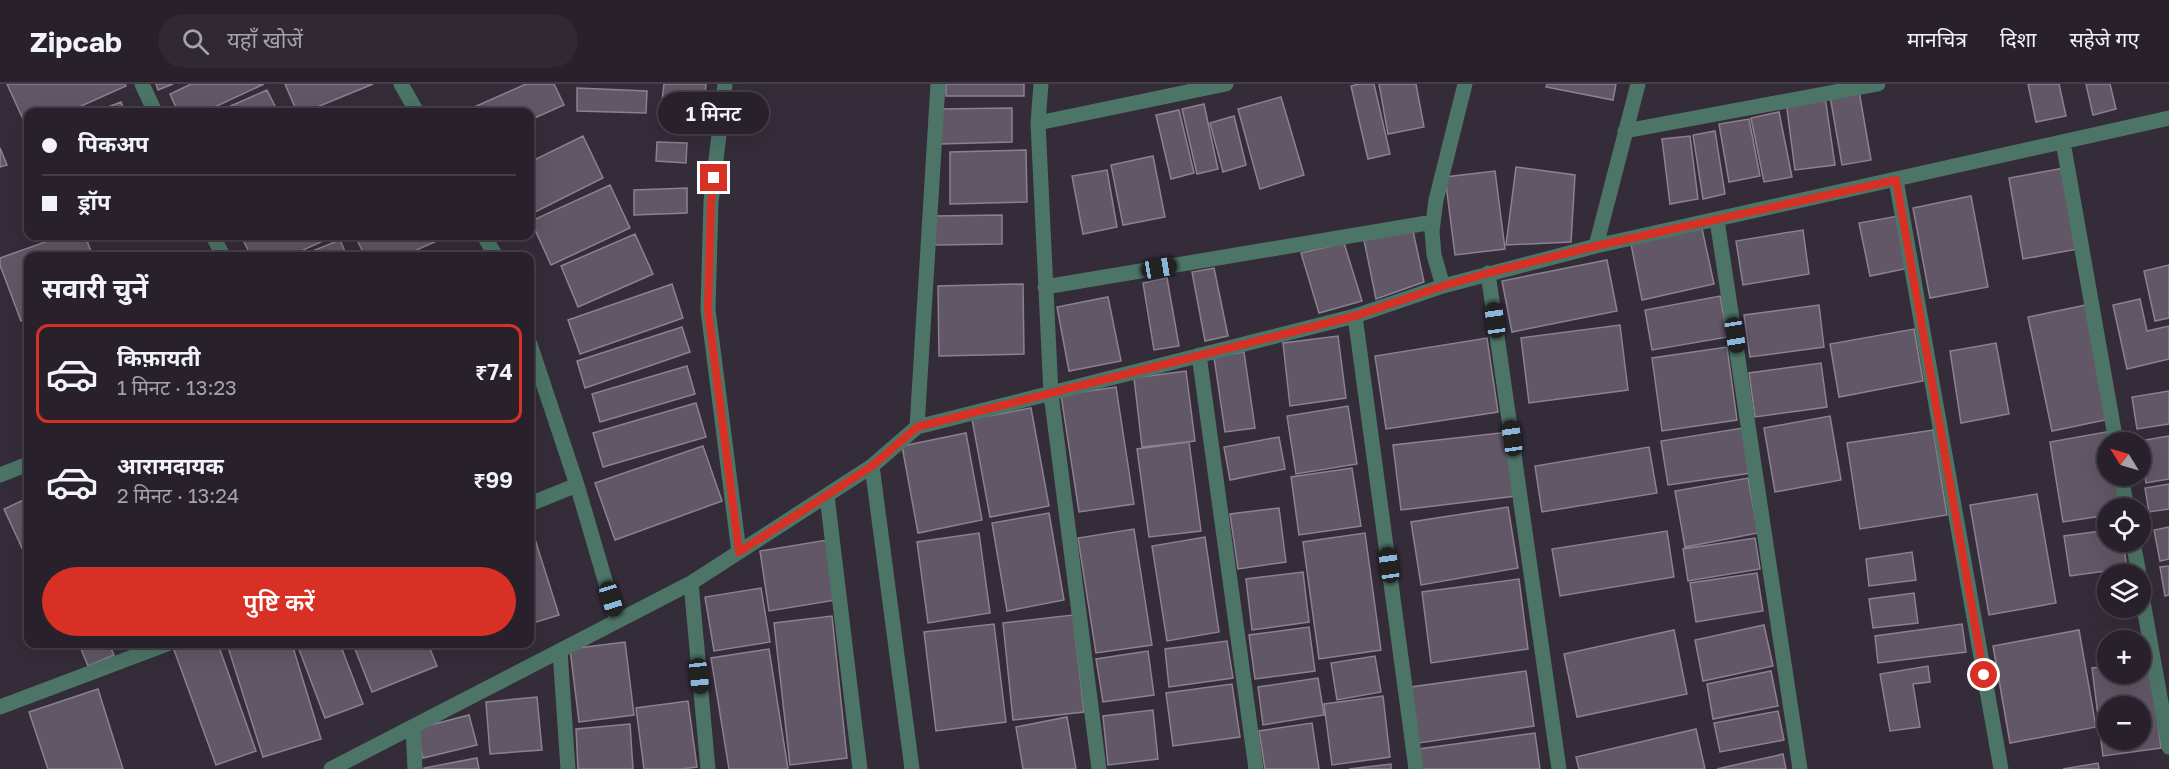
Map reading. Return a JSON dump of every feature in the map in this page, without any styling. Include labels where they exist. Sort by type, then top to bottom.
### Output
[{"type":"street","points":[[142,84],[153,108]]},
{"type":"street","points":[[401,84],[415,108]]},
{"type":"street","points":[[725,84],[711,202],[708,310],[739,552]]},
{"type":"street","points":[[917,427],[938,84]]},
{"type":"street","points":[[1041,84],[1038,123],[1051,393],[1099,769]]},
{"type":"street","points":[[1038,123],[1226,84]]},
{"type":"street","points":[[1443,286],[1434,255],[1432,231],[1436,200],[1465,84]]},
{"type":"street","points":[[1596,246],[1638,84]]},
{"type":"street","points":[[1625,131],[1878,84]]},
{"type":"street","points":[[331,769],[691,583],[872,466],[917,427],[1355,316],[1443,286],[1596,246],[2169,118]]},
{"type":"street","points":[[2063,142],[2114,432]]},
{"type":"street","points":[[1896,180],[2001,769]]},
{"type":"street","points":[[1717,220],[1800,769]]},
{"type":"street","points":[[1045,287],[1433,222]]},
{"type":"street","points":[[1488,273],[1559,769]]},
{"type":"street","points":[[1355,316],[1416,769]]},
{"type":"street","points":[[534,356],[618,621]]},
{"type":"street","points":[[1199,356],[1256,769]]},
{"type":"street","points":[[0,475],[24,466]]},
{"type":"street","points":[[872,466],[912,769]]},
{"type":"street","points":[[534,502],[576,485]]},
{"type":"street","points":[[826,496],[861,769]]},
{"type":"street","points":[[691,583],[708,769]]},
{"type":"street","points":[[2146,618],[2169,747]]},
{"type":"street","points":[[0,707],[156,648]]},
{"type":"street","points":[[560,651],[568,769]]},
{"type":"street","points":[[413,727],[415,769]]},
{"type":"building","points":[[7,84],[125,84],[126,86],[77,108],[24,108],[24,121]]},
{"type":"building","points":[[156,84],[173,84],[158,90]]},
{"type":"building","points":[[191,84],[264,84],[213,108],[176,108],[170,94]]},
{"type":"building","points":[[285,84],[373,84],[315,108],[295,108]]},
{"type":"building","points":[[526,84],[554,84],[564,105],[534,118],[534,108],[472,108]]},
{"type":"building","points":[[664,84],[706,84],[703,112],[661,108]]},
{"type":"building","points":[[946,84],[1024,84],[1024,96],[946,96]]},
{"type":"building","points":[[1374,84],[1390,154],[1368,159],[1351,86]]},
{"type":"building","points":[[1379,84],[1416,84],[1424,127],[1388,134]]},
{"type":"building","points":[[1547,84],[1616,84],[1613,100],[1546,87]]},
{"type":"building","points":[[2028,84],[2059,84],[2066,116],[2036,122]]},
{"type":"building","points":[[2086,84],[2110,84],[2116,109],[2093,115]]},
{"type":"building","points":[[577,88],[647,91],[646,113],[577,111]]},
{"type":"building","points":[[267,90],[276,108],[226,108]]},
{"type":"building","points":[[1859,91],[1871,160],[1842,165],[1830,96]]},
{"type":"building","points":[[1281,97],[1304,175],[1260,189],[1238,109]]},
{"type":"building","points":[[1825,97],[1835,165],[1795,170],[1786,102]]},
{"type":"building","points":[[121,102],[123,108],[105,108]]},
{"type":"building","points":[[1204,104],[1218,169],[1197,174],[1182,109]]},
{"type":"building","points":[[1012,108],[1012,142],[940,144],[940,109]]},
{"type":"building","points":[[1179,110],[1194,173],[1171,179],[1156,115]]},
{"type":"building","points":[[1779,112],[1792,177],[1764,182],[1751,118]]},
{"type":"building","points":[[1234,116],[1246,165],[1223,172],[1210,123]]},
{"type":"building","points":[[1749,119],[1760,176],[1729,182],[1719,124]]},
{"type":"building","points":[[1715,131],[1725,194],[1703,199],[1693,135]]},
{"type":"building","points":[[583,136],[603,178],[534,212],[534,160]]},
{"type":"building","points":[[1690,136],[1698,199],[1670,204],[1662,139]]},
{"type":"building","points":[[657,142],[687,143],[686,163],[656,161]]},
{"type":"building","points":[[0,148],[7,165],[0,167]]},
{"type":"building","points":[[1026,150],[1027,202],[950,204],[950,152]]},
{"type":"building","points":[[1153,156],[1165,217],[1123,225],[1111,165]]},
{"type":"building","points":[[1516,167],[1575,175],[1571,242],[1506,245]]},
{"type":"building","points":[[2064,168],[2078,249],[2023,259],[2009,178]]},
{"type":"building","points":[[1107,170],[1117,227],[1083,234],[1072,176]]},
{"type":"building","points":[[1495,171],[1505,249],[1455,255],[1445,177]]},
{"type":"building","points":[[610,185],[630,228],[551,265],[534,228],[534,220]]},
{"type":"building","points":[[687,188],[687,213],[634,215],[634,190]]},
{"type":"building","points":[[1971,196],[1988,287],[1930,298],[1913,208]]},
{"type":"building","points":[[1002,215],[1002,244],[934,245],[934,216]]},
{"type":"building","points":[[1898,216],[1909,268],[1870,276],[1859,223]]},
{"type":"building","points":[[1701,224],[1714,284],[1642,300],[1630,239]]},
{"type":"building","points":[[1803,230],[1809,274],[1743,285],[1736,241]]},
{"type":"building","points":[[1413,231],[1424,282],[1376,299],[1364,240]]},
{"type":"building","points":[[635,234],[653,274],[578,307],[561,266]]},
{"type":"building","points":[[51,240],[87,240],[91,252],[24,252],[24,320],[21,321],[0,265],[0,258]]},
{"type":"building","points":[[243,240],[325,240],[299,252],[249,252]]},
{"type":"building","points":[[340,240],[345,252],[310,252]]},
{"type":"building","points":[[357,240],[439,240],[412,252],[363,252]]},
{"type":"building","points":[[1344,243],[1362,301],[1319,313],[1301,253]]},
{"type":"building","points":[[1607,260],[1617,311],[1512,332],[1502,281]]},
{"type":"building","points":[[2169,265],[2169,318],[2155,321],[2144,271]]},
{"type":"building","points":[[1214,268],[1228,336],[1205,341],[1192,272]]},
{"type":"building","points":[[1167,278],[1179,346],[1154,350],[1143,283]]},
{"type":"building","points":[[672,284],[683,318],[580,354],[568,320]]},
{"type":"building","points":[[1023,284],[1024,354],[939,356],[938,286]]},
{"type":"building","points":[[1720,296],[1728,337],[1652,350],[1645,310]]},
{"type":"building","points":[[1108,297],[1121,361],[1069,371],[1057,307]]},
{"type":"building","points":[[2140,299],[2147,331],[2169,326],[2169,359],[2127,369],[2113,305]]},
{"type":"building","points":[[1819,305],[1824,347],[1750,357],[1744,315]]},
{"type":"building","points":[[2086,305],[2110,419],[2052,431],[2028,317]]},
{"type":"building","points":[[1620,325],[1628,390],[1529,403],[1521,338]]},
{"type":"building","points":[[682,327],[690,352],[585,388],[577,361]]},
{"type":"building","points":[[1914,329],[1923,381],[1839,397],[1830,344]]},
{"type":"building","points":[[1338,336],[1346,398],[1290,406],[1283,343]]},
{"type":"building","points":[[1487,338],[1498,412],[1386,429],[1375,356]]},
{"type":"building","points":[[1996,343],[2009,414],[1961,423],[1950,351]]},
{"type":"building","points":[[1727,347],[1737,420],[1662,431],[1652,358]]},
{"type":"building","points":[[1244,352],[1255,428],[1225,432],[1214,357]]},
{"type":"building","points":[[1821,363],[1827,407],[1755,417],[1749,373]]},
{"type":"building","points":[[687,366],[695,394],[600,422],[592,394]]},
{"type":"building","points":[[1186,371],[1195,441],[1142,447],[1134,378]]},
{"type":"building","points":[[1116,387],[1134,504],[1079,512],[1061,395]]},
{"type":"building","points":[[2169,391],[2169,424],[2137,429],[2132,397]]},
{"type":"building","points":[[696,403],[706,437],[603,467],[593,433]]},
{"type":"building","points":[[1348,406],[1357,464],[1296,474],[1287,416]]},
{"type":"building","points":[[1031,408],[1049,506],[990,517],[972,419]]},
{"type":"building","points":[[1830,416],[1841,480],[1775,492],[1764,428]]},
{"type":"building","points":[[1743,428],[1751,473],[1668,485],[1661,441]]},
{"type":"building","points":[[1933,430],[1947,515],[1860,529],[1847,443]]},
{"type":"building","points":[[1509,432],[1516,496],[1401,510],[1393,445]]},
{"type":"building","points":[[966,433],[982,520],[918,533],[902,446]]},
{"type":"building","points":[[2097,434],[2097,486],[2121,486],[2122,498],[2097,498],[2097,517],[2063,522],[2050,442]]},
{"type":"building","points":[[2169,436],[2169,479],[2151,482],[2151,439]]},
{"type":"building","points":[[1279,437],[1285,469],[1230,480],[1224,447]]},
{"type":"building","points":[[1189,442],[1201,531],[1149,537],[1137,449]]},
{"type":"building","points":[[703,446],[722,501],[615,540],[595,483]]},
{"type":"building","points":[[1649,447],[1657,493],[1542,512],[1535,466]]},
{"type":"building","points":[[1352,468],[1361,526],[1299,535],[1291,477]]},
{"type":"building","points":[[1748,478],[1758,533],[1685,547],[1675,491]]},
{"type":"building","points":[[2169,484],[2169,509],[2151,512],[2151,498],[2147,498],[2145,488]]},
{"type":"building","points":[[2037,494],[2056,603],[1989,615],[1970,505]]},
{"type":"building","points":[[24,500],[24,552],[4,509]]},
{"type":"building","points":[[1508,507],[1518,568],[1421,585],[1411,522]]},
{"type":"building","points":[[1279,508],[1286,562],[1238,569],[1230,514]]},
{"type":"building","points":[[1049,513],[1064,600],[1007,611],[992,523]]},
{"type":"building","points":[[2169,527],[2169,559],[2160,561],[2154,530]]},
{"type":"building","points":[[1134,529],[1152,645],[1096,653],[1078,538]]},
{"type":"building","points":[[1667,531],[1674,577],[1560,596],[1552,549]]},
{"type":"building","points":[[2097,532],[2097,552],[2125,552],[2126,564],[2097,564],[2097,572],[2070,576],[2064,536]]},
{"type":"building","points":[[979,533],[990,613],[928,623],[917,542]]},
{"type":"building","points":[[1365,533],[1381,650],[1319,659],[1303,542]]},
{"type":"building","points":[[534,536],[559,615],[534,623]]},
{"type":"building","points":[[1205,537],[1219,632],[1167,641],[1152,546]]},
{"type":"building","points":[[1755,538],[1760,569],[1688,581],[1683,549]]},
{"type":"building","points":[[827,540],[836,600],[769,611],[760,551]]},
{"type":"building","points":[[1912,552],[1916,580],[1869,586],[1866,559]]},
{"type":"building","points":[[2169,566],[2169,595],[2165,596],[2160,567]]},
{"type":"building","points":[[1303,572],[1309,622],[1252,630],[1246,579]]},
{"type":"building","points":[[1757,573],[1763,611],[1696,622],[1690,583]]},
{"type":"building","points":[[1519,579],[1528,649],[1431,663],[1422,592]]},
{"type":"building","points":[[761,588],[770,642],[714,651],[705,597]]},
{"type":"building","points":[[1914,593],[1918,623],[1873,628],[1869,599]]},
{"type":"building","points":[[1073,615],[1084,712],[1013,720],[1003,623]]},
{"type":"building","points":[[832,616],[847,758],[790,765],[774,623]]},
{"type":"building","points":[[994,624],[1006,722],[936,731],[924,632]]},
{"type":"building","points":[[1962,624],[1966,652],[1878,663],[1875,636]]},
{"type":"building","points":[[1764,625],[1773,666],[1703,681],[1695,640]]},
{"type":"building","points":[[1309,627],[1315,671],[1255,679],[1249,635]]},
{"type":"building","points":[[1674,630],[1687,694],[1577,717],[1564,654]]},
{"type":"building","points":[[2079,630],[2096,727],[2010,743],[1993,646]]},
{"type":"building","points":[[1227,641],[1233,678],[1169,687],[1165,649]]},
{"type":"building","points":[[625,642],[634,715],[579,722],[570,649]]},
{"type":"building","points":[[81,648],[111,648],[114,655],[88,666]]},
{"type":"building","points":[[173,648],[219,648],[256,751],[216,765]]},
{"type":"building","points":[[228,648],[293,648],[321,739],[263,757]]},
{"type":"building","points":[[299,648],[342,648],[363,704],[325,718]]},
{"type":"building","points":[[355,648],[430,648],[437,666],[372,692]]},
{"type":"building","points":[[769,649],[788,769],[729,769],[711,658]]},
{"type":"building","points":[[1148,651],[1154,695],[1103,702],[1096,659]]},
{"type":"building","points":[[1375,656],[1381,692],[1337,700],[1331,663]]},
{"type":"building","points":[[1928,666],[1930,682],[1913,684],[1920,727],[1890,731],[1880,674]]},
{"type":"building","points":[[2097,667],[2097,684],[2151,684],[2151,669],[2161,748],[2151,749],[2151,696],[2097,696],[2097,708],[2092,668]]},
{"type":"building","points":[[1526,671],[1534,726],[1419,743],[1411,687]]},
{"type":"building","points":[[1771,671],[1778,706],[1713,719],[1707,684]]},
{"type":"building","points":[[1318,678],[1324,715],[1263,725],[1258,687]]},
{"type":"building","points":[[1232,684],[1240,737],[1173,746],[1166,693]]},
{"type":"building","points":[[98,689],[123,769],[48,769],[29,712]]},
{"type":"building","points":[[1383,696],[1390,757],[1332,765],[1324,704]]},
{"type":"building","points":[[537,697],[542,750],[490,754],[486,702]]},
{"type":"building","points":[[688,701],[697,767],[644,769],[636,708]]},
{"type":"building","points":[[1153,710],[1158,759],[1108,765],[1103,716]]},
{"type":"building","points":[[1778,711],[1784,740],[1720,752],[1714,723]]},
{"type":"building","points":[[469,715],[477,745],[423,758],[415,729]]},
{"type":"building","points":[[1067,717],[1076,769],[1023,769],[1016,727]]},
{"type":"building","points":[[1312,723],[1319,769],[1265,769],[1259,731]]},
{"type":"building","points":[[630,724],[633,769],[578,769],[576,729]]},
{"type":"building","points":[[1696,729],[1705,769],[1579,769],[1576,757]]},
{"type":"building","points":[[1535,733],[1540,769],[1421,769],[1419,749]]},
{"type":"building","points":[[2102,750],[2146,750],[2103,756]]},
{"type":"building","points":[[1783,754],[1786,769],[1717,769]]},
{"type":"building","points":[[477,758],[479,769],[424,769],[424,768]]},
{"type":"building","points":[[2098,763],[2099,769],[2063,769]]},
{"type":"building","points":[[1391,764],[1391,769],[1349,769]]},
{"type":"route","points":[[714,178],[711,202],[708,310],[739,552],[872,466],[917,427],[1355,316],[1488,273],[1596,246],[1896,180],[1984,675]]}]
